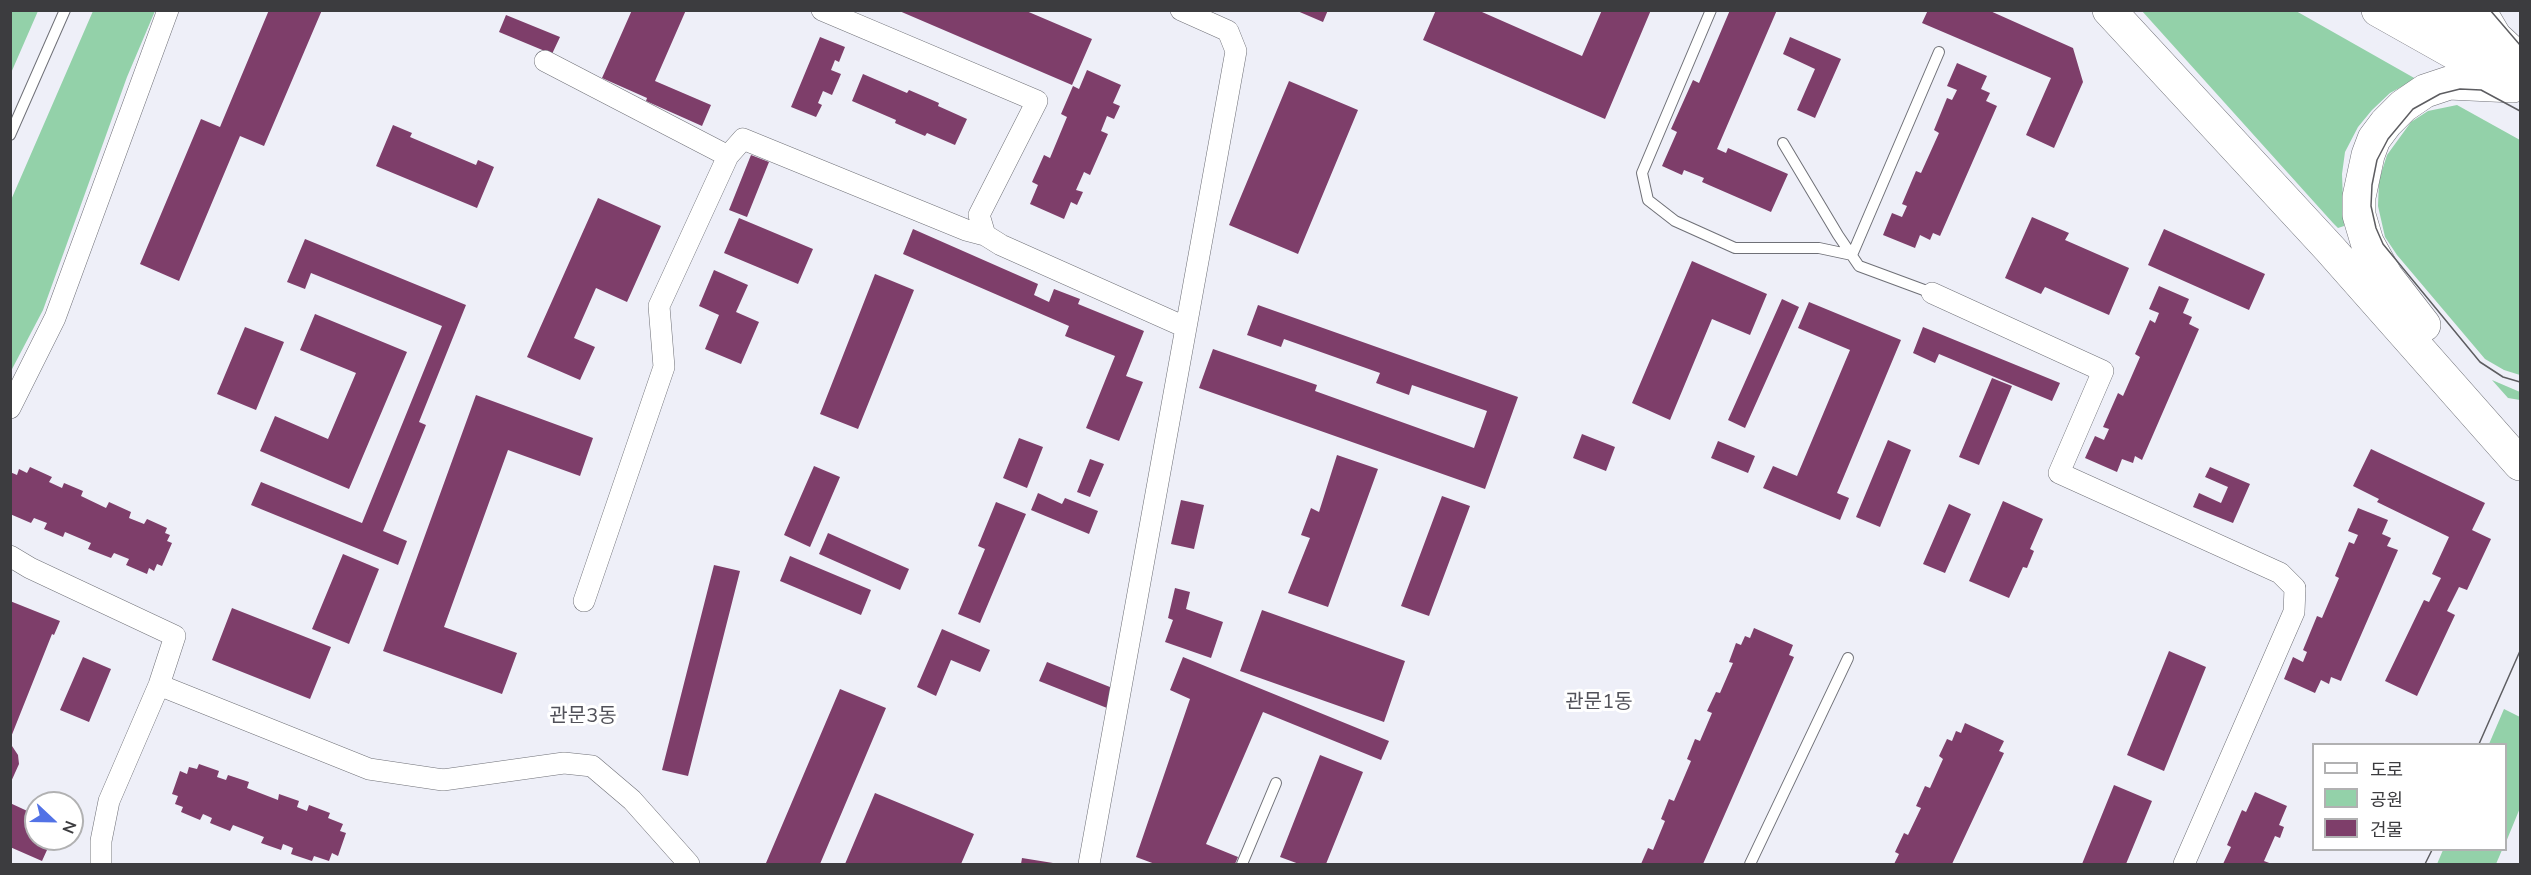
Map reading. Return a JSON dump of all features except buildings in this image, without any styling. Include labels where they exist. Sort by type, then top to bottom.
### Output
[{"type":"highway","points":[[2109,10],[2330,249],[2520,464]]},
{"type":"highway","points":[[2378,10],[2519,75]]},
{"type":"highway","points":[[2426,10],[2519,75]]},
{"type":"highway","points":[[2479,10],[2519,75]]},
{"type":"highway","points":[[2519,75],[2449,83],[2425,91],[2403,106],[2374,139],[2363,173],[2359,214],[2367,242],[2386,276],[2442,349],[2520,438]]},
{"type":"street","points":[[10,408],[55,318],[168,10]]},
{"type":"street","points":[[822,10],[1037,101],[979,215],[985,235]]},
{"type":"street","points":[[1093,863],[1185,327],[1236,51],[1228,32],[1181,10]]},
{"type":"street","points":[[545,61],[728,156]]},
{"type":"street","points":[[584,601],[664,367],[658,306],[728,156],[743,139],[966,230],[985,235],[1001,245],[1185,327]]},
{"type":"street","points":[[1932,293],[2103,371],[2059,473],[2280,573],[2295,588],[2294,612],[2184,864]]},
{"type":"street","points":[[10,556],[30,568],[175,636],[159,685],[109,801],[101,841],[101,864]]},
{"type":"street","points":[[159,685],[369,769],[443,780],[564,763],[592,766],[632,800],[689,864]]},
{"type":"lane","points":[[10,135],[64,10]]},
{"type":"lane","points":[[1711,10],[1642,173],[1648,200],[1674,221],[1735,248],[1819,248],[1852,255]]},
{"type":"lane","points":[[1852,255],[1939,52]]},
{"type":"lane","points":[[1783,143],[1859,266],[1932,293]]},
{"type":"lane","points":[[1750,864],[1848,658]]},
{"type":"lane","points":[[1242,864],[1276,783]]},
{"type":"green space","points":[[10,11],[38,11],[11,73]]},
{"type":"green space","points":[[93,11],[155,11],[127,77],[43,310],[11,371],[11,200]]},
{"type":"green space","points":[[2142,11],[2296,11],[2416,79],[2390,93],[2372,110],[2358,127],[2345,152],[2342,174],[2344,226],[2338,228],[2333,223]]},
{"type":"green space","points":[[2457,105],[2520,140],[2520,375],[2504,370],[2485,359],[2397,255],[2385,237],[2378,206],[2379,180],[2387,155],[2411,122],[2428,111]]},
{"type":"green space","points":[[2492,380],[2520,392],[2520,400],[2508,398]]},
{"type":"green space","points":[[2504,709],[2520,717],[2520,808],[2507,840],[2507,743],[2489,743]]},
{"type":"green space","points":[[2443,851],[2502,851],[2496,864],[2437,864]]},
{"type":"tram line","points":[[2490,10],[2520,45]]},
{"type":"tram line","points":[[2520,111],[2481,90],[2460,89],[2440,94],[2413,109],[2388,139],[2377,160],[2371,206],[2376,228],[2383,244],[2480,362],[2503,377],[2520,382]]},
{"type":"tram line","points":[[2479,743],[2520,651]]},
{"type":"tram line","points":[[2425,864],[2432,851]]},
{"type":"district","name":"관문1동","points":[[1599,703]]},
{"type":"district","name":"관문3동","points":[[583,717]]}]
